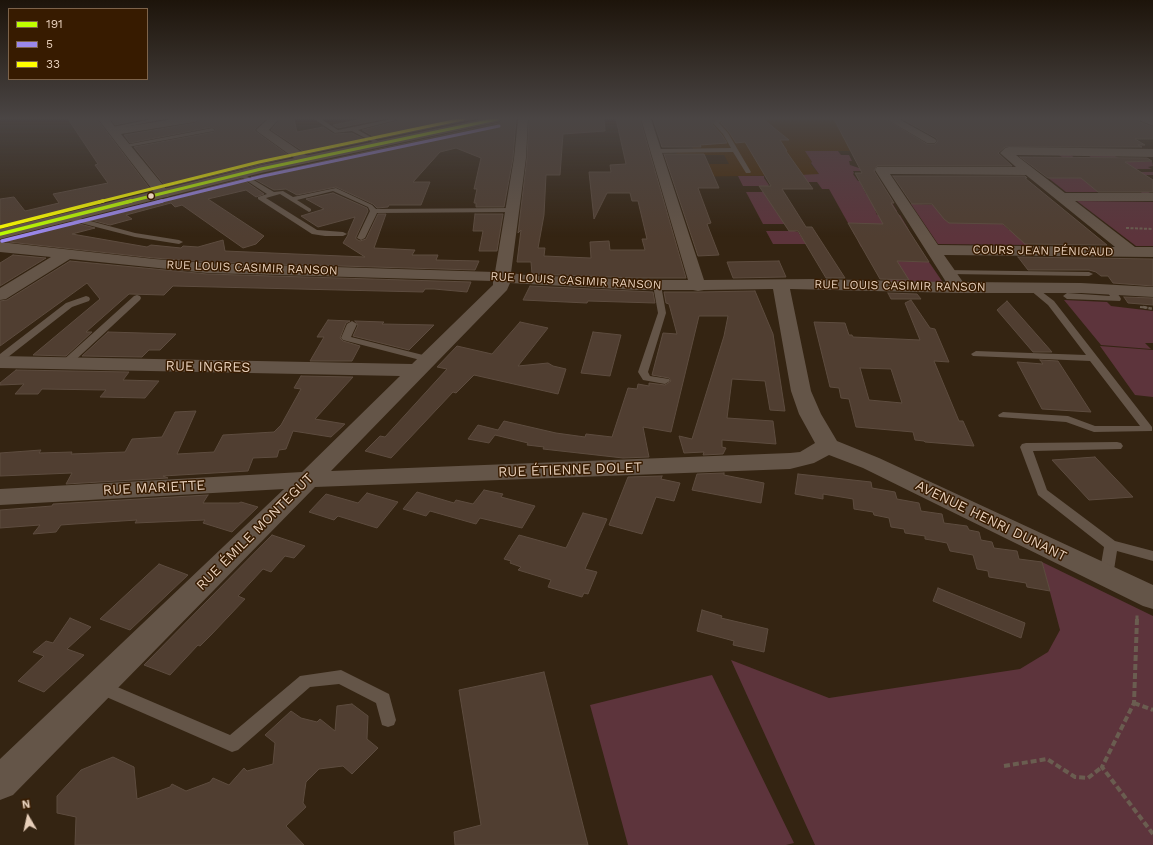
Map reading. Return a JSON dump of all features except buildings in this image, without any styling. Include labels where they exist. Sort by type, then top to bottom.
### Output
[{"type":"main road","points":[[0,234],[240,174],[312,158]]},
{"type":"street","points":[[133,158],[163,194]]},
{"type":"street","points":[[503,277],[520,158]]},
{"type":"street","points":[[658,158],[698,286]]},
{"type":"street","points":[[1013,158],[1131,252]]},
{"type":"street","points":[[958,288],[881,170],[1028,171]]},
{"type":"street","points":[[1061,197],[1153,197]]},
{"type":"street","name":"RUE LOUIS CASIMIR RANSON","points":[[0,247],[154,264],[207,268],[472,275],[657,286],[781,284],[1033,288],[1153,292]]},
{"type":"street","name":"COURS JEAN PÉNICAUD","points":[[934,250],[1153,252]]},
{"type":"street","points":[[0,295],[66,255]]},
{"type":"street","name":"RUE ÉMILE MONTEGUT","points":[[0,783],[308,480],[501,286],[503,277]]},
{"type":"street","points":[[781,284],[801,390],[810,414],[828,446]]},
{"type":"street","name":"RUE INGRES","points":[[0,360],[65,364],[422,364]]},
{"type":"street","name":"RUE ÉTIENNE DOLET","points":[[308,480],[790,461],[806,458],[828,446]]},
{"type":"street","name":"AVENUE HENRI DUNANT","points":[[828,446],[871,463],[1106,576],[1145,602]]},
{"type":"street","name":"RUE MARIETTE","points":[[0,497],[308,480]]},
{"type":"lane","points":[[740,158],[748,172]]},
{"type":"lane","points":[[240,174],[273,194]]},
{"type":"lane","points":[[291,199],[334,189],[370,206],[374,211]]},
{"type":"lane","points":[[309,210],[281,192],[260,198],[315,232],[325,234],[342,234]]},
{"type":"lane","points":[[374,211],[512,210]]},
{"type":"lane","points":[[361,238],[374,211]]},
{"type":"lane","points":[[68,218],[135,235],[179,242]]},
{"type":"lane","points":[[948,272],[1089,274]]},
{"type":"lane","points":[[657,286],[662,313],[643,372],[644,376],[647,378],[666,381]]},
{"type":"lane","points":[[1003,415],[1068,419],[1094,429],[1148,429],[1051,303],[1033,288]]},
{"type":"lane","points":[[1067,296],[1117,299],[1110,290]]},
{"type":"lane","points":[[65,364],[137,298]]},
{"type":"lane","points":[[0,360],[69,305],[86,299]]},
{"type":"lane","points":[[352,324],[346,338],[422,364]]},
{"type":"lane","points":[[976,354],[1094,358]]},
{"type":"lane","points":[[1117,446],[1026,447],[1042,492],[1111,545],[1153,556]]},
{"type":"lane","points":[[1106,576],[1111,545]]},
{"type":"lane","points":[[99,686],[232,744],[306,681],[341,677],[383,699],[388,720]]},
{"type":"path","points":[[1124,228],[1153,228]]},
{"type":"path","points":[[1004,766],[1047,759],[1075,777],[1088,778],[1102,767],[1134,703],[1145,602]]},
{"type":"path","points":[[1134,703],[1153,710]]},
{"type":"path","points":[[1102,767],[1153,834]]},
{"type":"shaded area","points":[[726,158],[810,158],[812,162],[811,164],[819,174],[673,177],[668,164],[729,164]]},
{"type":"shaded area","points":[[810,158],[851,158],[852,161],[849,161],[850,165],[864,171],[853,171],[853,174],[858,181],[879,182],[860,182],[866,194],[886,193],[897,211],[875,210],[877,215],[900,215],[909,230],[905,230],[873,247],[861,247],[858,241],[868,242],[865,234],[854,234],[850,226],[862,226],[861,224],[848,223],[829,189],[822,189],[817,182],[807,182],[779,176],[819,174],[811,163],[812,162]]},
{"type":"shaded area","points":[[1064,158],[1075,158],[1078,161],[1094,160],[1092,158],[1119,158],[1122,160],[1134,160],[1137,162],[1152,161],[1153,166],[1148,167],[1152,169],[1115,169],[1120,172],[1153,172],[1153,175],[1145,175],[1153,180],[1140,186],[1150,193],[1142,193],[1132,185],[1090,185],[1099,192],[1066,192],[1047,177],[1067,178],[1066,160]]},
{"type":"shaded area","points":[[738,176],[764,176],[769,185],[743,186]]},
{"type":"shaded area","points":[[746,192],[767,192],[775,210],[786,224],[763,224]]},
{"type":"shaded area","points":[[1077,201],[1153,202],[1153,246],[1136,246]]},
{"type":"shaded area","points":[[911,204],[991,206],[998,220],[1009,230],[1016,230],[1028,245],[938,244]]},
{"type":"shaded area","points":[[766,231],[798,232],[806,244],[773,244]]},
{"type":"shaded area","points":[[897,261],[929,262],[944,284],[891,282],[881,266],[900,267]]},
{"type":"shaded area","points":[[1064,300],[1107,302],[1111,306],[1153,311],[1153,343],[1145,343],[1151,349],[1101,345]]},
{"type":"shaded area","points":[[1100,346],[1153,350],[1153,397],[1135,395]]},
{"type":"shaded area","points":[[1042,562],[1153,616],[1153,845],[815,845],[731,660],[829,698],[1020,669],[1048,652],[1060,630]]},
{"type":"shaded area","points":[[712,675],[794,843],[786,845],[628,845],[590,705]]},
{"type":"transit line","name":"33","points":[[0,227],[276,158]]},
{"type":"transit line","name":"191","points":[[0,234],[261,169],[311,158]]},
{"type":"transit line","name":"5","points":[[2,241],[263,176],[346,158]]}]
